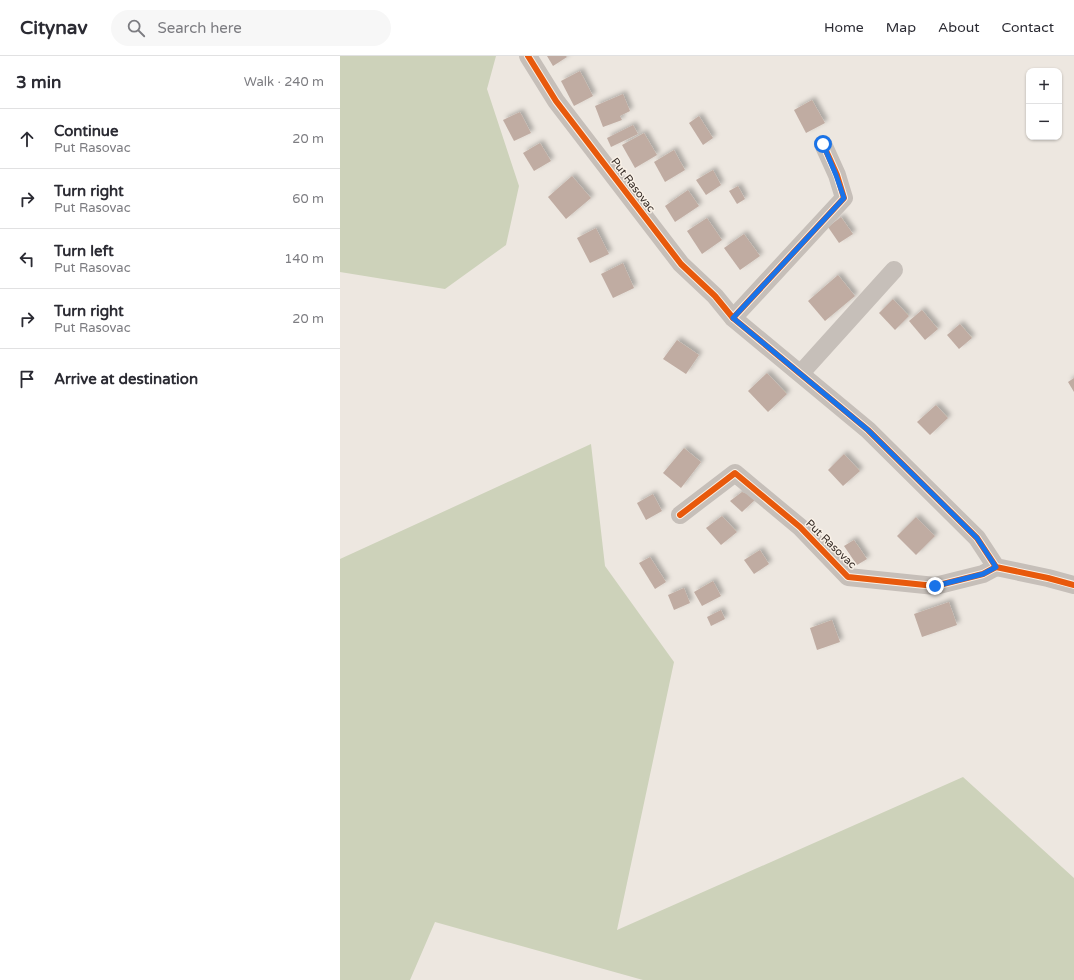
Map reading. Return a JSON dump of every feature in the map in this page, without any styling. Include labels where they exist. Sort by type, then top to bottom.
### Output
[{"type":"street","name":"Put Rasovac","points":[[528,56],[556,102],[681,264],[715,296],[733,318],[868,430],[977,538],[996,567],[983,574],[935,586],[848,577],[800,527],[735,473],[680,515]]},
{"type":"street","points":[[733,318],[844,198],[823,144]]},
{"type":"street","points":[[801,373],[894,270]]},
{"type":"street","points":[[996,567],[1074,585]]},
{"type":"green space","points":[[340,56],[496,56],[487,89],[519,186],[506,245],[445,289],[340,272]]},
{"type":"green space","points":[[591,444],[605,566],[674,662],[617,930],[963,777],[1074,878],[1074,980],[643,980],[435,922],[410,980],[340,980],[340,559]]},
{"type":"building","points":[[547,56],[566,56],[567,57],[553,66]]},
{"type":"building","points":[[580,71],[593,96],[574,106],[561,81]]},
{"type":"building","points":[[623,94],[630,111],[620,116],[622,120],[603,127],[595,106]]},
{"type":"building","points":[[812,100],[825,123],[806,133],[794,110]]},
{"type":"building","points":[[520,112],[531,133],[514,141],[503,120]]},
{"type":"building","points":[[699,116],[713,138],[703,145],[689,123]]},
{"type":"building","points":[[633,125],[638,134],[611,147],[607,138]]},
{"type":"building","points":[[644,133],[657,155],[635,168],[622,145]]},
{"type":"building","points":[[540,143],[551,161],[534,171],[523,153]]},
{"type":"building","points":[[674,150],[685,170],[665,182],[654,162]]},
{"type":"building","points":[[713,170],[721,185],[706,195],[696,180]]},
{"type":"building","points":[[572,176],[591,198],[566,219],[548,197]]},
{"type":"building","points":[[738,186],[745,199],[737,204],[729,191]]},
{"type":"building","points":[[688,190],[699,206],[675,222],[665,206]]},
{"type":"building","points":[[841,217],[853,234],[839,243],[828,227]]},
{"type":"building","points":[[707,218],[722,240],[702,254],[687,231]]},
{"type":"building","points":[[596,228],[609,254],[590,263],[577,238]]},
{"type":"building","points":[[744,234],[760,256],[740,270],[724,248]]},
{"type":"building","points":[[623,263],[634,288],[613,298],[601,274]]},
{"type":"building","points":[[838,275],[855,296],[825,321],[808,301]]},
{"type":"building","points":[[893,299],[909,316],[895,330],[879,313]]},
{"type":"building","points":[[922,310],[938,329],[925,340],[909,321]]},
{"type":"building","points":[[960,324],[972,338],[959,349],[947,335]]},
{"type":"building","points":[[677,340],[699,355],[686,374],[663,359]]},
{"type":"building","points":[[767,373],[787,394],[768,412],[748,391]]},
{"type":"building","points":[[1074,378],[1074,392],[1068,382]]},
{"type":"building","points":[[936,405],[948,418],[930,435],[917,422]]},
{"type":"building","points":[[684,448],[701,462],[681,488],[663,473]]},
{"type":"building","points":[[844,454],[860,471],[843,486],[828,470]]},
{"type":"building","points":[[742,492],[757,498],[742,512],[730,501]]},
{"type":"building","points":[[653,494],[662,511],[646,520],[637,503]]},
{"type":"building","points":[[722,516],[737,532],[721,545],[706,528]]},
{"type":"building","points":[[916,517],[935,536],[916,555],[897,536]]},
{"type":"building","points":[[854,540],[867,559],[857,565],[844,546]]},
{"type":"building","points":[[760,550],[769,564],[754,574],[744,560]]},
{"type":"building","points":[[650,557],[666,582],[655,589],[639,563]]},
{"type":"building","points":[[713,581],[721,596],[702,606],[694,592]]},
{"type":"building","points":[[684,588],[690,603],[674,610],[668,595]]},
{"type":"building","points":[[949,602],[957,625],[922,637],[914,614]]},
{"type":"building","points":[[721,610],[725,619],[711,626],[707,617]]},
{"type":"building","points":[[832,620],[840,642],[817,650],[810,628]]},
{"type":"cycle path","points":[[528,56],[556,101],[681,264],[715,296],[733,318],[868,430],[977,538],[996,567],[1074,585]]},
{"type":"cycle path","points":[[733,318],[844,198],[837,175],[823,144]]},
{"type":"cycle path","points":[[680,515],[735,473],[800,527],[848,577],[935,586],[983,574],[996,567]]},
{"type":"route","points":[[823,144],[844,198],[733,318],[868,430],[977,538],[996,567],[983,574],[935,586]]}]
